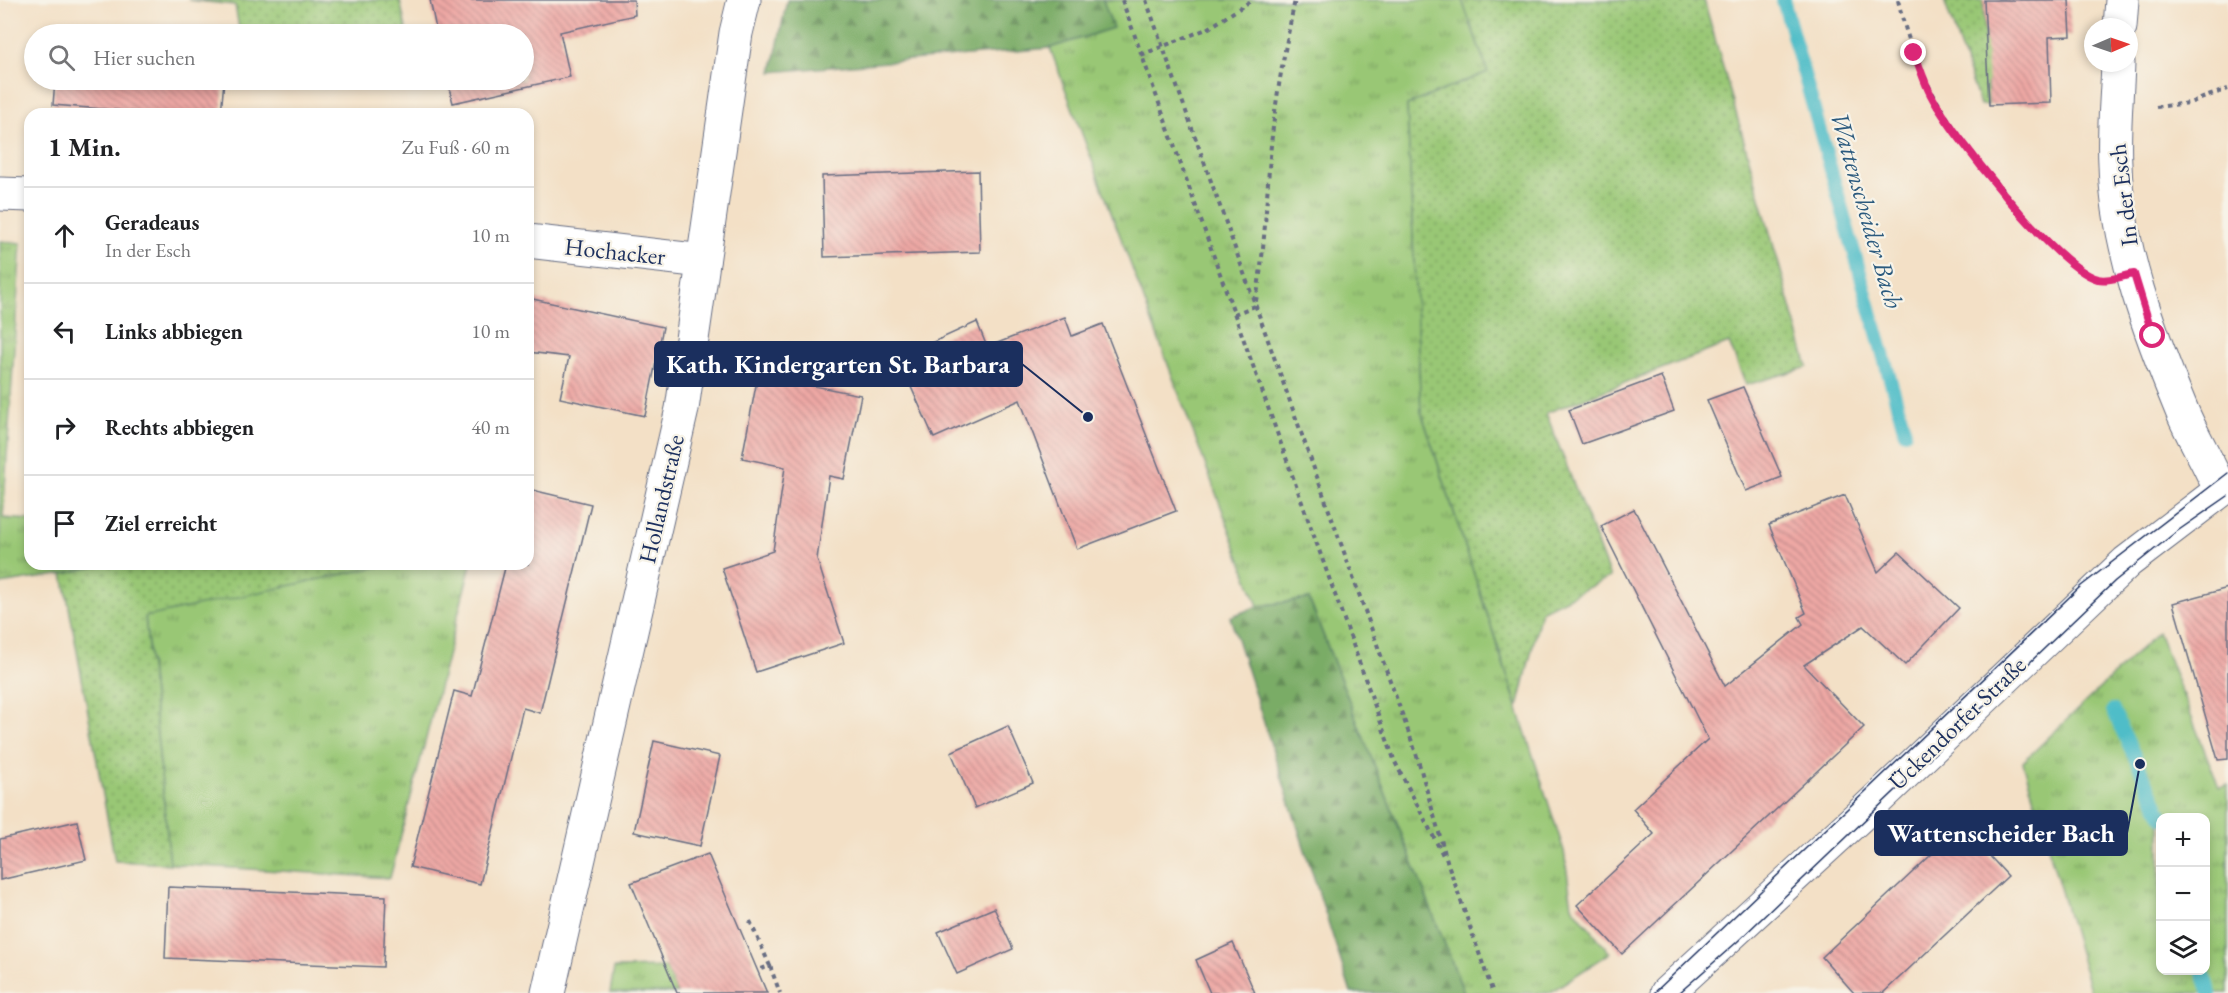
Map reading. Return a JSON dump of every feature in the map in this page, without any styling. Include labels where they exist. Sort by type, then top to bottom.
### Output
[{"type":"street","name":"Hollandstraße","points":[[548,993],[682,408],[736,33],[744,0]]},
{"type":"street","points":[[2121,18],[2122,0]]},
{"type":"street","name":"In der Esch","points":[[2118,72],[2115,165],[2122,220],[2134,274],[2153,336],[2178,402],[2224,487]]},
{"type":"street","points":[[0,194],[24,195]]},
{"type":"street","name":"Hochacker","points":[[534,242],[703,261]]},
{"type":"street","name":"Ückendorfer Straße","points":[[1667,993],[1865,810],[2127,562],[2224,487]]},
{"type":"path","points":[[1122,0],[1395,762],[1448,864]]},
{"type":"path","points":[[1146,0],[1416,753],[1448,864],[1493,993]]},
{"type":"path","points":[[1141,55],[1209,28],[1252,0]]},
{"type":"path","points":[[1256,306],[1261,277],[1271,144],[1282,63],[1295,0]]},
{"type":"path","points":[[1898,0],[1914,53],[1931,95],[1965,148],[2028,221],[2073,265],[2099,280],[2134,274]]},
{"type":"path","points":[[2116,113],[2189,103],[2228,89]]},
{"type":"path","points":[[1234,314],[1256,306]]},
{"type":"path","points":[[750,921],[780,993]]},
{"type":"path","points":[[758,970],[770,966]]},
{"type":"green space","points":[[188,0],[400,0],[405,24],[238,24],[235,5]]},
{"type":"green space","points":[[787,0],[1103,0],[1113,28],[1050,48],[772,72]]},
{"type":"green space","points":[[1103,0],[1462,0],[1488,72],[1407,105],[1421,411],[1564,851],[1572,906],[1610,953],[1549,993],[1464,993],[1309,599],[1258,606],[1050,48],[1112,28]]},
{"type":"green space","points":[[1462,0],[1704,0],[1808,367],[1746,385],[1729,343],[1546,413],[1610,577],[1541,611],[1518,708],[1421,411],[1407,105],[1488,72]]},
{"type":"green space","points":[[1944,0],[1983,0],[1985,41],[2028,40],[2050,81],[1987,84],[1988,105],[1980,105]]},
{"type":"green space","points":[[0,241],[21,243],[3,518],[24,520],[24,570],[81,570],[0,584]]},
{"type":"green space","points":[[81,570],[362,570],[145,617],[170,864],[115,861],[63,574]]},
{"type":"green space","points":[[362,570],[469,570],[390,878],[170,864],[145,616]]},
{"type":"green space","points":[[1309,599],[1464,993],[1351,993],[1230,617],[1258,606]]},
{"type":"green space","points":[[2158,632],[2219,787],[2228,785],[2228,993],[2091,993],[2023,762]]},
{"type":"green space","points":[[666,967],[677,993],[610,993],[614,968]]},
{"type":"building","points":[[430,0],[634,0],[635,15],[560,32],[570,77],[534,85],[534,24],[435,24]]},
{"type":"building","points":[[1984,0],[2069,0],[2071,36],[2049,37],[2051,103],[1989,105]]},
{"type":"building","points":[[54,90],[223,90],[222,108],[90,108],[53,105]]},
{"type":"building","points":[[450,90],[512,90],[453,103]]},
{"type":"building","points":[[978,171],[980,252],[824,257],[822,176]]},
{"type":"building","points":[[534,299],[663,327],[645,416],[560,398],[569,357],[534,353]]},
{"type":"building","points":[[1065,317],[1072,336],[1103,324],[1176,511],[1077,549],[1020,400],[934,438],[898,358],[977,322],[987,347]]},
{"type":"building","points":[[758,375],[861,395],[844,479],[829,476],[817,559],[844,643],[756,672],[722,568],[773,551],[785,467],[742,458]]},
{"type":"building","points":[[1661,376],[1674,411],[1582,444],[1569,410]]},
{"type":"building","points":[[1743,387],[1782,477],[1746,491],[1707,400]]},
{"type":"building","points":[[534,490],[591,504],[540,713],[523,708],[480,884],[410,867],[454,691],[472,696],[504,570],[534,570]]},
{"type":"building","points":[[1845,495],[1878,572],[1899,552],[1959,608],[1905,665],[1863,626],[1804,665],[1864,727],[1622,954],[1577,905],[1654,834],[1633,809],[1708,739],[1601,526],[1634,509],[1725,686],[1803,624],[1799,617],[1806,613],[1769,525]]},
{"type":"building","points":[[2228,588],[2228,759],[2218,760],[2173,603]]},
{"type":"building","points":[[1008,726],[1033,783],[975,808],[951,752]]},
{"type":"building","points":[[654,741],[720,756],[700,846],[634,832]]},
{"type":"building","points":[[77,821],[86,860],[0,880],[0,839]]},
{"type":"building","points":[[1962,826],[2008,876],[1883,993],[1854,993],[1822,957]]},
{"type":"building","points":[[708,854],[767,993],[677,993],[631,883]]},
{"type":"building","points":[[168,887],[386,896],[383,967],[165,958]]},
{"type":"building","points":[[994,908],[1013,949],[957,974],[938,932]]},
{"type":"building","points":[[1233,943],[1255,993],[1210,993],[1196,960]]},
{"type":"waterway","name":"Wattenscheider Bach","points":[[1783,0],[1905,432]]},
{"type":"waterway","name":"Wattenscheider Bach","points":[[2113,710],[2161,813]]},
{"type":"waterway","name":"Wattenscheider Bach","points":[[2204,975],[2210,993]]},
{"type":"tram line","points":[[1654,993],[2081,586],[2228,473]]},
{"type":"tram line","points":[[1679,993],[1737,942],[2115,581],[2176,532],[2228,496]]},
{"type":"place","name":"Kath. Kindergarten St. Barbara","points":[[1088,417]]},
{"type":"place","name":"Wattenscheider Bach","points":[[2140,764]]},
{"type":"route","points":[[1914,53],[1931,95],[1965,148],[2028,221],[2073,265],[2099,280],[2134,274],[2153,336]]}]
